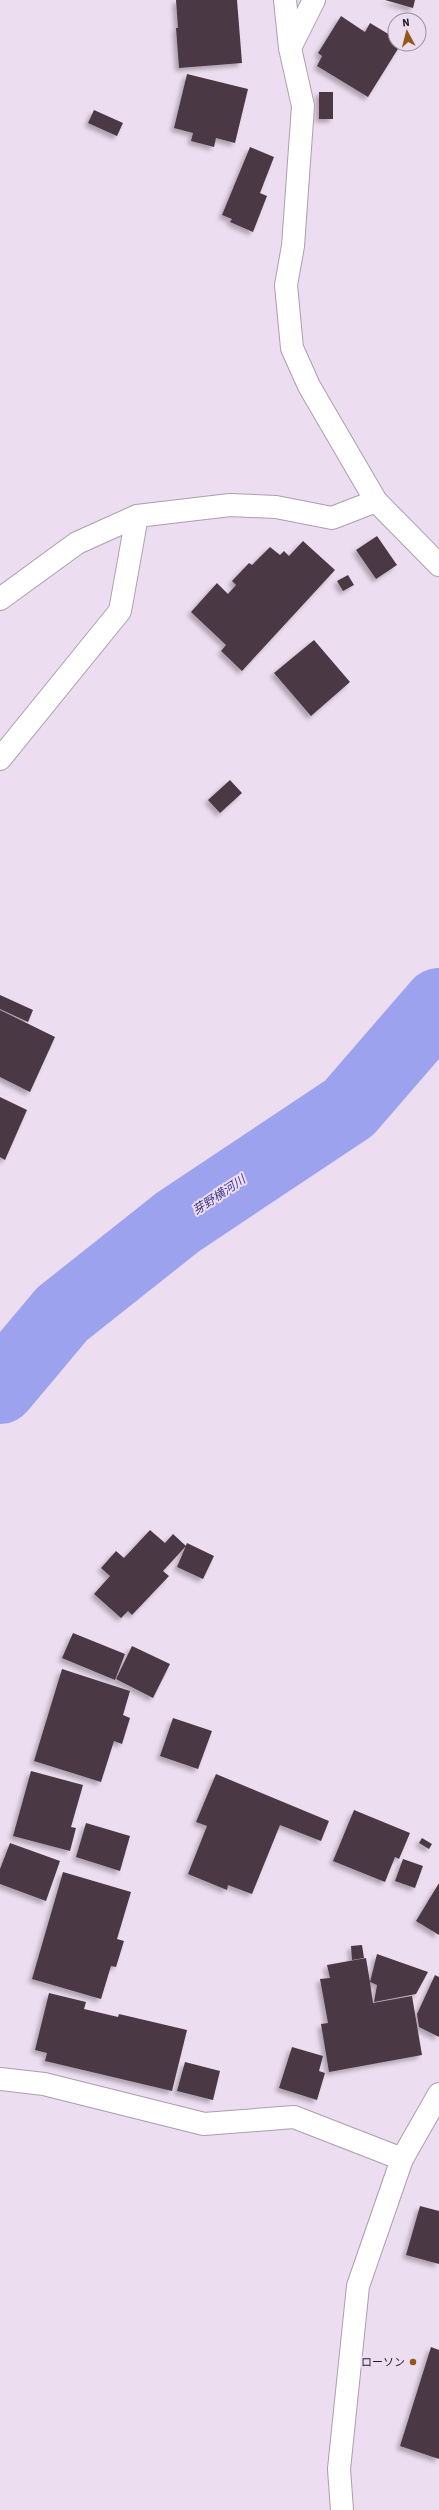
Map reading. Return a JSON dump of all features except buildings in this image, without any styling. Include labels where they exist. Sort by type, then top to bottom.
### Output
[{"type":"street","points":[[285,0],[290,48],[303,106],[293,246],[286,285],[292,348],[309,386],[376,501],[439,565]]},
{"type":"street","points":[[290,48],[314,0]]},
{"type":"street","points":[[0,599],[77,543],[137,516],[230,504],[276,507],[332,518],[376,501]]},
{"type":"street","points":[[0,759],[120,611],[137,516]]},
{"type":"street","points":[[0,2079],[44,2084],[204,2124],[294,2117],[402,2159]]},
{"type":"street","points":[[342,2510],[338,2468],[358,2286],[402,2159],[439,2094]]},
{"type":"waterway","name":"芽野横河川","points":[[0,1388],[62,1314],[178,1222],[349,1108],[439,1004]]},
{"type":"place","name":"ローソン","points":[[413,2362]]}]
